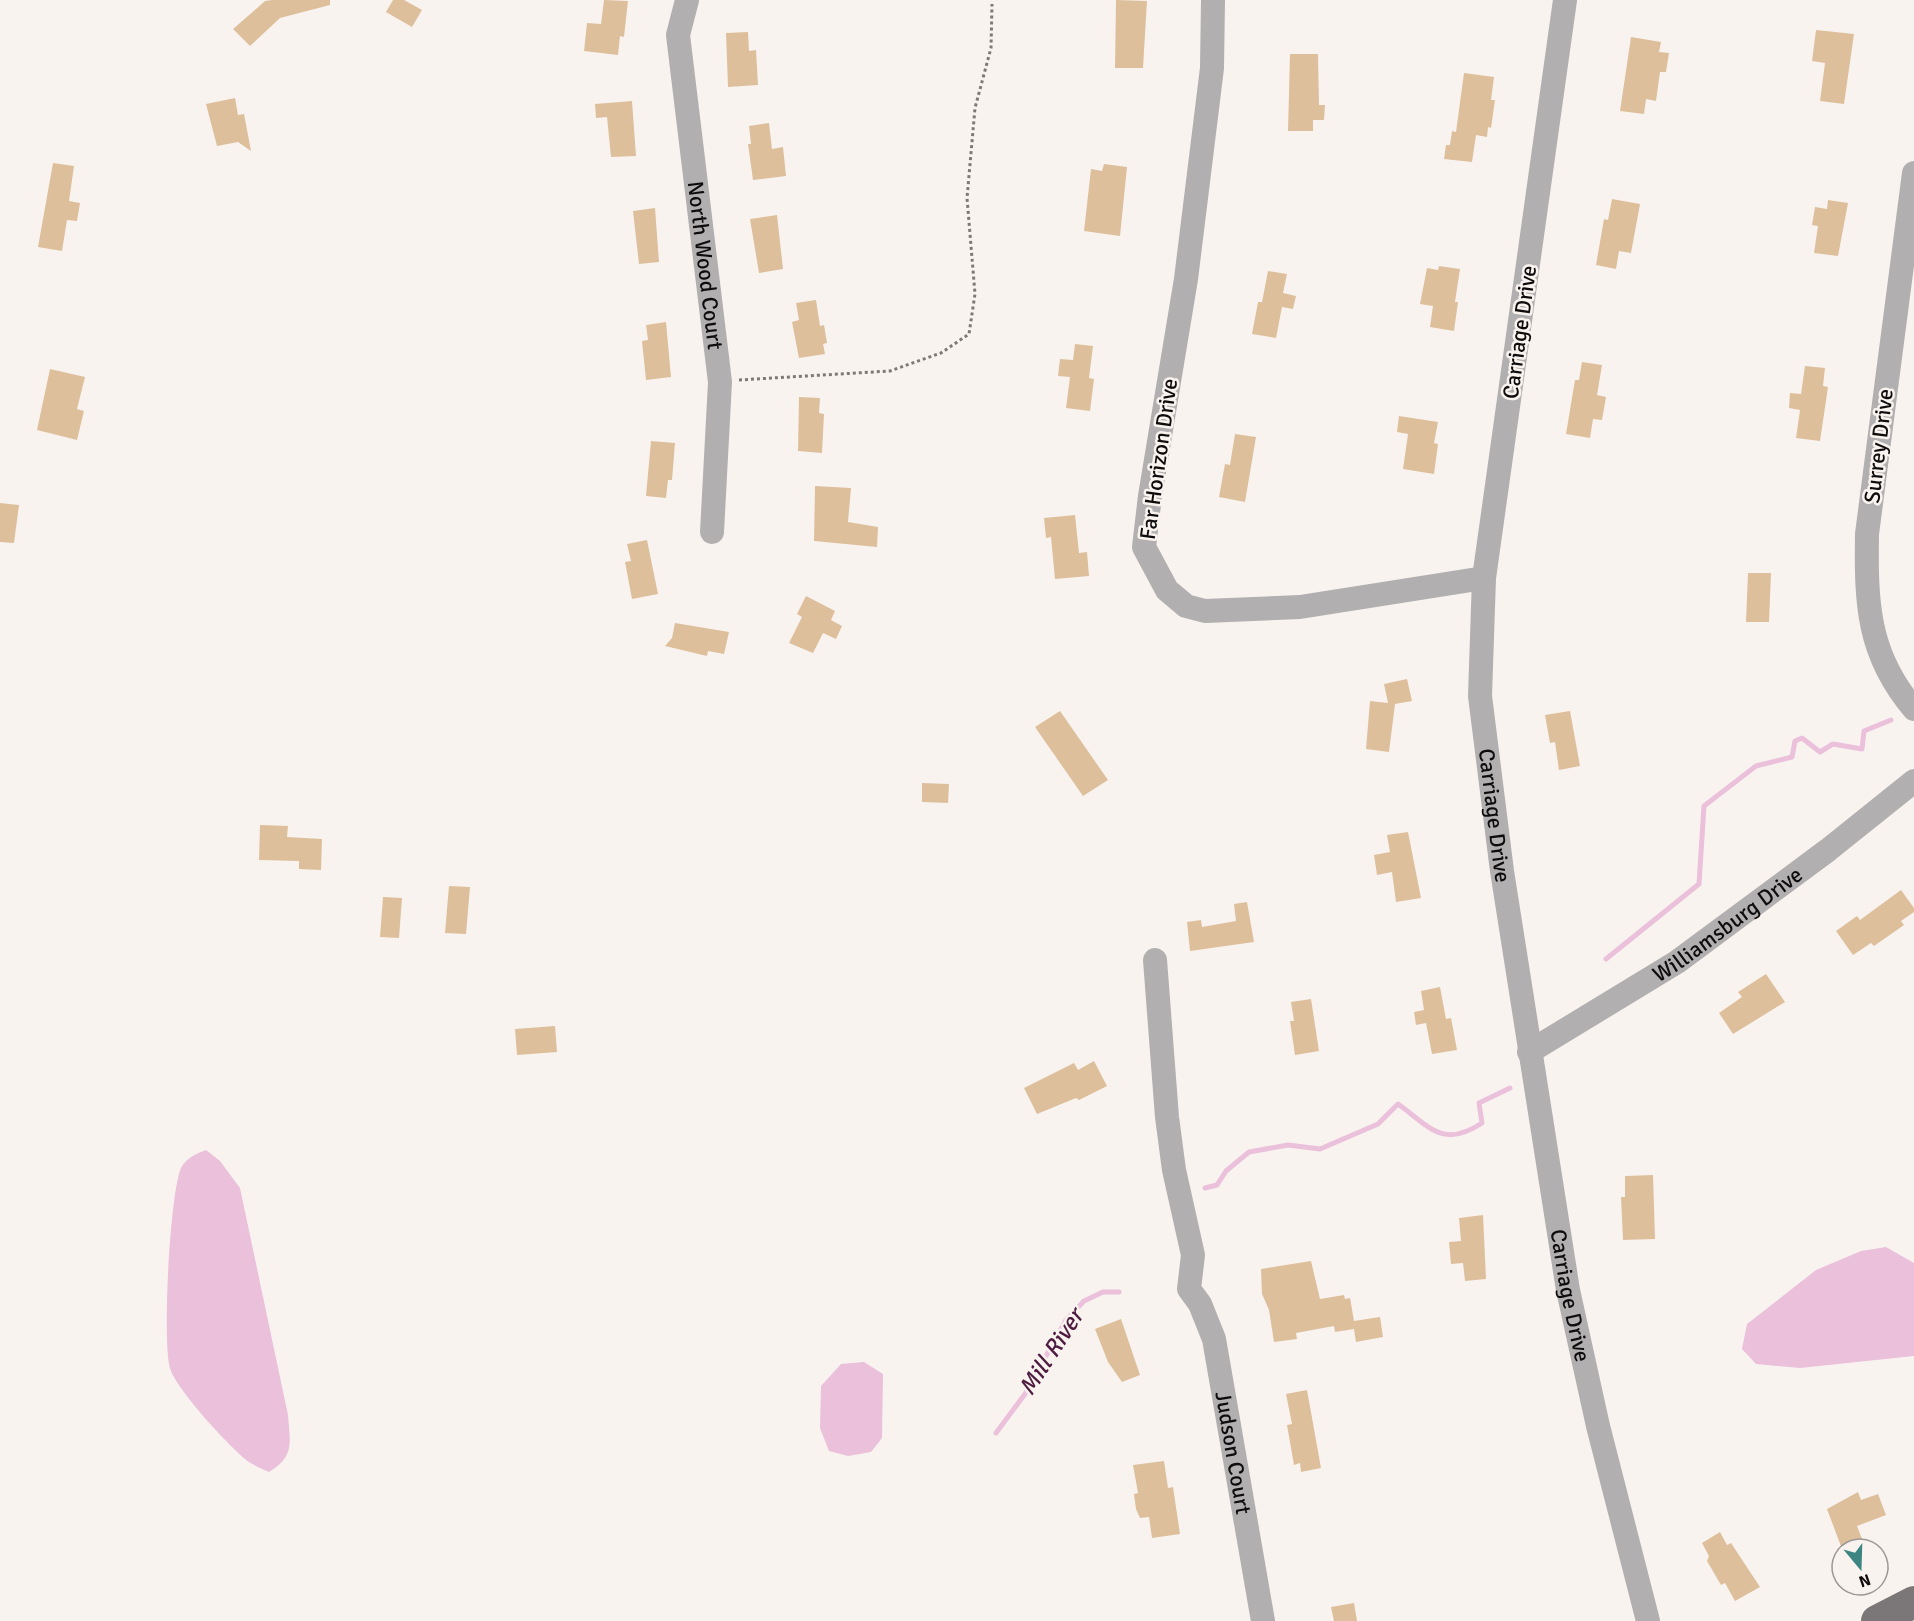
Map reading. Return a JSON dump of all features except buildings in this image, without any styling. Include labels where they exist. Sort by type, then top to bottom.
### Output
[{"type":"main road","points":[[1877,1621],[1914,1602]]},
{"type":"street","name":"North Wood Court","points":[[687,0],[678,35],[720,382],[712,532]]},
{"type":"street","name":"Far Horizon Drive","points":[[1214,0],[1212,68],[1190,244],[1144,547],[1167,590],[1186,606],[1205,611],[1300,607],[1484,578]]},
{"type":"street","name":"Carriage Drive","points":[[1565,0],[1484,578],[1480,696],[1502,871],[1568,1290],[1598,1426],[1648,1621]]},
{"type":"street","name":"Surrey Drive","points":[[1914,173],[1867,534],[1866,591],[1876,647],[1903,697],[1914,709]]},
{"type":"street","name":"Williamsburg Drive","points":[[1529,1052],[1677,962],[1828,850],[1914,781]]},
{"type":"street","name":"Judson Court","points":[[1155,960],[1167,1117],[1174,1170],[1193,1255],[1189,1289],[1200,1304],[1214,1339],[1263,1621]]},
{"type":"path","points":[[720,382],[890,371],[941,353],[969,334],[975,294],[967,198],[975,108],[991,48],[992,4]]},
{"type":"shaded area","points":[[206,1150],[220,1161],[240,1188],[288,1415],[290,1441],[287,1454],[269,1472],[249,1462],[217,1432],[192,1403],[170,1368],[167,1299],[177,1183],[181,1168],[186,1162]]},
{"type":"shaded area","points":[[1886,1247],[1914,1263],[1914,1356],[1800,1368],[1756,1364],[1742,1349],[1747,1324],[1816,1270],[1861,1251]]},
{"type":"shaded area","points":[[864,1362],[883,1374],[882,1438],[871,1452],[848,1456],[829,1451],[820,1428],[821,1386],[841,1364]]},
{"type":"waterway","name":"Mill River","points":[[1606,959],[1699,884],[1704,806],[1756,766],[1792,757],[1795,741],[1802,738],[1820,752],[1833,744],[1862,749],[1864,731],[1891,720]]},
{"type":"waterway","name":"Mill River","points":[[1205,1188],[1217,1185],[1226,1171],[1249,1152],[1288,1145],[1320,1149],[1378,1124],[1398,1104],[1437,1132],[1457,1134],[1469,1131],[1482,1123],[1479,1103],[1510,1088]]},
{"type":"waterway","name":"Mill River","points":[[996,1433],[1025,1394],[1066,1320],[1084,1301],[1103,1292],[1119,1292]]}]
